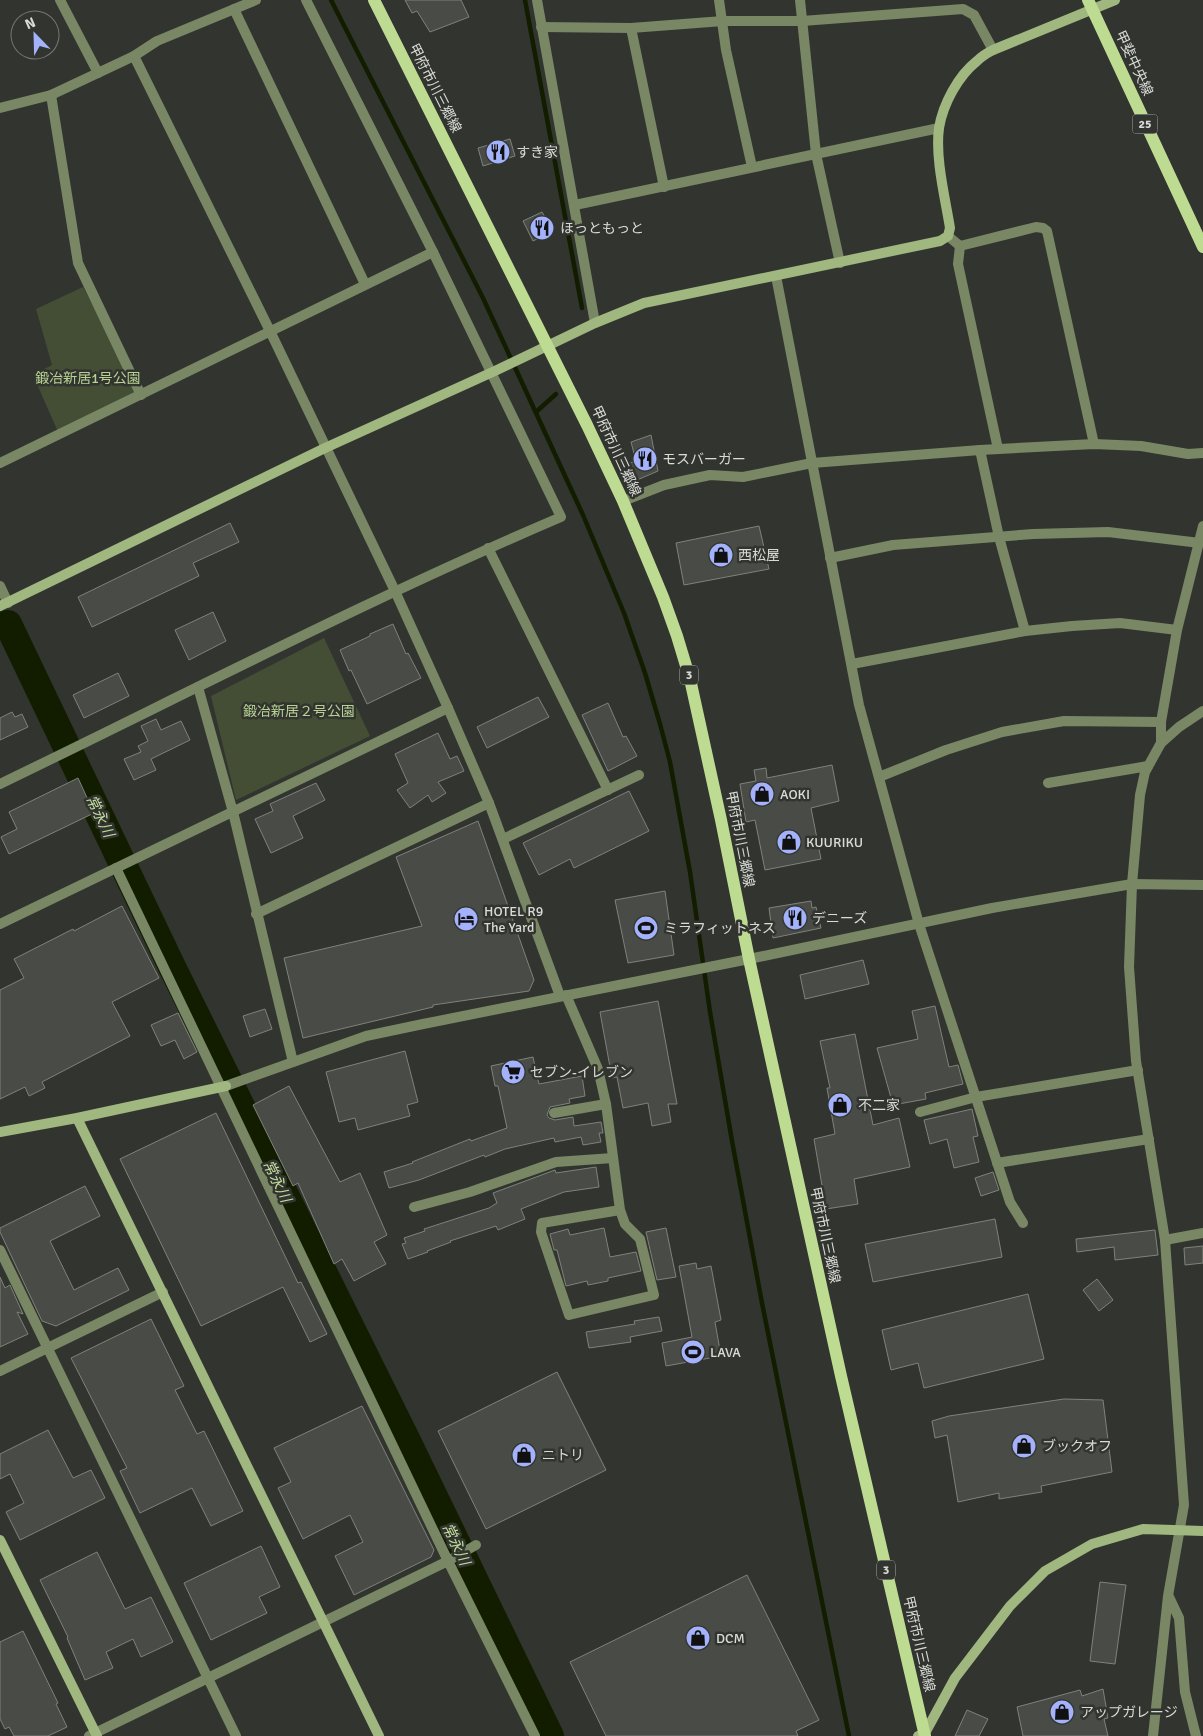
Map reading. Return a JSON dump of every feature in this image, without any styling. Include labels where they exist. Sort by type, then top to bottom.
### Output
[{"type":"main road","name":"甲府市川三郷線","points":[[374,0],[548,345],[623,501],[663,597],[690,679],[721,820],[748,959],[923,1735]]},
{"type":"main road","name":"甲斐中央線","points":[[1090,4],[1203,247]]},
{"type":"street","points":[[60,0],[98,74]]},
{"type":"street","points":[[0,108],[50,95],[134,56],[157,41],[256,0]]},
{"type":"street","points":[[0,784],[395,591],[561,517],[494,372],[306,0]]},
{"type":"street","points":[[537,0],[595,323]]},
{"type":"street","points":[[718,0],[723,21],[726,50],[752,167]]},
{"type":"street","points":[[800,0],[816,154],[840,263]]},
{"type":"street","points":[[0,586],[4,604],[326,448],[494,372],[595,323],[644,303],[940,241],[948,236],[950,228],[939,157],[939,128],[946,105],[957,83],[976,61],[993,50],[1090,4],[1115,0]]},
{"type":"street","points":[[234,9],[365,284]]},
{"type":"street","points":[[542,27],[631,28],[723,21],[802,21],[963,9],[974,15],[993,50]]},
{"type":"street","points":[[631,28],[664,187]]},
{"type":"street","points":[[134,56],[270,331],[395,591],[489,803],[563,996],[598,1069],[606,1104],[620,1210],[625,1224],[640,1239],[654,1295],[568,1315],[541,1232],[542,1223],[620,1210]]},
{"type":"street","points":[[50,95],[78,263],[141,395]]},
{"type":"street","points":[[575,205],[939,128]]},
{"type":"street","points":[[960,246],[1036,227],[1044,228],[1047,231],[1094,444]]},
{"type":"street","points":[[948,236],[960,246]]},
{"type":"street","points":[[960,246],[958,264],[998,449]]},
{"type":"street","points":[[0,463],[433,252]]},
{"type":"street","points":[[776,276],[859,705],[919,924],[1010,1202],[1023,1222]]},
{"type":"street","points":[[623,501],[664,485],[710,475],[743,478],[812,463],[980,450],[1094,444],[1141,446],[1188,454],[1203,453]]},
{"type":"street","points":[[980,450],[999,537],[1025,631]]},
{"type":"street","points":[[1161,743],[1161,722],[1177,630],[1203,526]]},
{"type":"street","points":[[830,558],[893,545],[1033,534],[1108,532],[1200,543]]},
{"type":"street","points":[[488,548],[608,790]]},
{"type":"street","points":[[852,664],[1025,631],[1072,626],[1120,623],[1177,630]]},
{"type":"street","points":[[198,687],[233,812],[256,914],[294,1062]]},
{"type":"street","points":[[0,924],[448,708]]},
{"type":"street","points":[[1153,1736],[1168,1596],[1184,1505],[1165,1240],[1138,1070],[1129,967],[1132,884],[1140,795],[1145,772],[1161,743],[1179,727],[1203,712]]},
{"type":"street","points":[[879,777],[946,750],[1002,732],[1064,721],[1161,722]]},
{"type":"street","points":[[1048,783],[1148,766]]},
{"type":"street","points":[[503,839],[638,775]]},
{"type":"street","points":[[256,914],[489,803]]},
{"type":"street","points":[[118,867],[224,1086],[448,1561],[535,1736]]},
{"type":"street","points":[[0,1131],[77,1118],[224,1086],[366,1036],[992,908],[1132,884],[1203,885]]},
{"type":"street","points":[[920,1112],[976,1097],[1138,1070]]},
{"type":"street","points":[[554,1113],[606,1104]]},
{"type":"street","points":[[77,1118],[379,1736]]},
{"type":"street","points":[[998,1163],[1150,1139]]},
{"type":"street","points":[[414,1207],[470,1192],[556,1162],[614,1158]]},
{"type":"street","points":[[1165,1240],[1203,1233]]},
{"type":"street","points":[[0,1250],[236,1736]]},
{"type":"street","points":[[0,1371],[163,1292]]},
{"type":"street","points":[[923,1735],[955,1678],[1010,1606],[1045,1571],[1092,1544],[1143,1529],[1203,1531]]},
{"type":"street","points":[[0,1540],[94,1735],[448,1561],[476,1545]]},
{"type":"street","points":[[1168,1596],[1179,1618],[1185,1692],[1196,1736]]},
{"type":"green space","name":"鍛冶新居1号公園","points":[[83,287],[141,395],[59,434],[33,375],[52,365],[36,309]]},
{"type":"green space","name":"鍛冶新居２号公園","points":[[324,638],[370,736],[236,800],[211,696]]},
{"type":"building","points":[[405,0],[461,0],[469,17],[430,32],[417,11],[412,13]]},
{"type":"building","points":[[510,139],[515,156],[483,166],[478,148]]},
{"type":"building","points":[[542,212],[553,231],[533,241],[523,221]]},
{"type":"building","points":[[651,435],[658,471],[637,480],[630,463],[636,461],[631,442]]},
{"type":"building","points":[[230,523],[239,542],[193,563],[199,576],[92,627],[78,597]]},
{"type":"building","points":[[759,526],[769,569],[684,585],[676,543]]},
{"type":"building","points":[[213,612],[226,641],[189,660],[175,630]]},
{"type":"building","points":[[393,624],[406,654],[408,653],[421,678],[367,704],[340,650]]},
{"type":"building","points":[[118,673],[129,696],[84,718],[73,695]]},
{"type":"building","points":[[538,697],[549,717],[487,748],[477,727]]},
{"type":"building","points":[[608,703],[623,737],[626,736],[637,756],[608,771],[582,715]]},
{"type":"building","points":[[12,712],[15,717],[22,714],[28,727],[0,740],[0,718]]},
{"type":"building","points":[[156,719],[161,730],[181,721],[190,740],[151,759],[156,770],[134,780],[124,759],[141,752],[138,746],[148,741],[141,726]]},
{"type":"building","points":[[438,733],[450,759],[457,756],[464,771],[438,782],[446,793],[432,802],[428,795],[410,808],[397,790],[408,783],[395,754]]},
{"type":"building","points":[[832,765],[839,801],[811,808],[821,859],[765,870],[755,820],[746,822],[740,784],[756,781],[754,770],[766,768],[767,778]]},
{"type":"building","points":[[78,778],[94,813],[9,854],[1,837],[17,829],[9,812]]},
{"type":"building","points":[[316,783],[325,800],[293,816],[303,838],[271,853],[255,819],[273,811],[270,804]]},
{"type":"building","points":[[629,791],[649,831],[574,868],[570,859],[539,875],[523,843]]},
{"type":"building","points":[[478,821],[534,980],[529,991],[433,1005],[433,1007],[303,1038],[284,958],[422,926],[396,857]]},
{"type":"building","name":"ミラフィットネス","points":[[665,891],[674,955],[628,963],[615,900]]},
{"type":"building","points":[[811,901],[812,908],[816,907],[821,928],[773,938],[769,908]]},
{"type":"building","points":[[122,906],[159,978],[112,1002],[130,1036],[42,1082],[45,1088],[29,1096],[25,1087],[0,1099],[0,990],[24,978],[14,959]]},
{"type":"building","points":[[863,960],[869,984],[805,999],[800,975]]},
{"type":"building","points":[[658,1001],[677,1104],[668,1104],[671,1122],[652,1126],[648,1103],[623,1108],[617,1077],[612,1078],[600,1012]]},
{"type":"building","points":[[935,1006],[949,1067],[958,1065],[963,1084],[925,1093],[926,1099],[893,1105],[877,1048],[918,1039],[912,1011]]},
{"type":"building","points":[[265,1009],[272,1029],[250,1037],[243,1016]]},
{"type":"building","points":[[178,1013],[197,1052],[184,1059],[175,1040],[161,1046],[151,1025]]},
{"type":"building","points":[[855,1034],[873,1125],[899,1118],[910,1167],[854,1179],[858,1204],[826,1209],[814,1139],[835,1134],[827,1088],[830,1088],[820,1041]]},
{"type":"building","points":[[405,1051],[418,1102],[407,1105],[410,1116],[358,1130],[355,1118],[339,1122],[326,1072]]},
{"type":"building","points":[[533,1057],[539,1084],[582,1076],[585,1096],[569,1099],[570,1103],[550,1107],[547,1115],[555,1120],[573,1117],[574,1126],[601,1122],[603,1133],[599,1133],[601,1142],[583,1145],[581,1137],[555,1142],[554,1138],[505,1149],[485,1157],[484,1155],[419,1180],[389,1188],[384,1172],[413,1163],[470,1139],[471,1141],[507,1128],[498,1086],[495,1086],[491,1066]]},
{"type":"building","points":[[289,1086],[340,1182],[360,1173],[387,1235],[374,1242],[386,1264],[354,1281],[342,1259],[334,1264],[298,1183],[293,1186],[253,1105]]},
{"type":"building","points":[[972,1109],[978,1136],[973,1137],[979,1162],[954,1168],[947,1139],[930,1144],[924,1120]]},
{"type":"building","points":[[216,1113],[298,1283],[301,1282],[327,1334],[310,1342],[283,1287],[201,1326],[120,1159]]},
{"type":"building","points":[[596,1167],[599,1187],[564,1192],[521,1209],[525,1219],[498,1230],[496,1226],[450,1241],[408,1259],[402,1244],[406,1243],[404,1238],[425,1231],[424,1229],[489,1208],[497,1203],[493,1193],[555,1170],[556,1173]]},
{"type":"building","points":[[993,1172],[999,1190],[981,1196],[975,1178]]},
{"type":"building","points":[[85,1186],[100,1216],[50,1241],[74,1290],[118,1268],[129,1290],[56,1326],[42,1321],[0,1232],[0,1228]]},
{"type":"building","points":[[995,1219],[1002,1257],[873,1282],[865,1244]]},
{"type":"building","points":[[604,1228],[610,1257],[636,1252],[641,1271],[608,1278],[608,1281],[588,1285],[587,1281],[566,1286],[557,1250],[554,1250],[550,1234],[568,1229],[570,1235]]},
{"type":"building","points":[[666,1228],[676,1277],[657,1280],[646,1232]]},
{"type":"building","points":[[1155,1230],[1158,1255],[1115,1260],[1114,1247],[1077,1252],[1076,1239]]},
{"type":"building","points":[[1203,1246],[1203,1263],[1185,1265],[1184,1248]]},
{"type":"building","points":[[696,1263],[697,1269],[711,1266],[721,1320],[715,1322],[721,1356],[666,1366],[662,1343],[692,1337],[679,1266]]},
{"type":"building","points":[[0,1277],[5,1288],[10,1285],[23,1314],[17,1312],[28,1334],[0,1347]]},
{"type":"building","points":[[1097,1279],[1113,1300],[1099,1311],[1083,1290]]},
{"type":"building","points":[[1028,1294],[1044,1359],[924,1388],[918,1363],[891,1370],[882,1330]]},
{"type":"building","points":[[659,1317],[662,1331],[630,1337],[631,1342],[589,1348],[586,1332],[635,1324],[634,1321]]},
{"type":"building","points":[[151,1319],[184,1386],[175,1390],[197,1434],[204,1431],[243,1511],[211,1526],[192,1488],[140,1513],[120,1471],[127,1468],[71,1358]]},
{"type":"building","name":"ニトリ","points":[[557,1372],[606,1470],[486,1529],[438,1431]]},
{"type":"building","points":[[1064,1399],[1103,1400],[1112,1472],[1041,1486],[1042,1492],[999,1499],[999,1493],[958,1502],[947,1435],[935,1438],[932,1421],[949,1416]]},
{"type":"building","points":[[362,1406],[434,1550],[431,1557],[354,1595],[335,1556],[363,1542],[350,1515],[303,1539],[278,1488],[291,1482],[274,1448]]},
{"type":"building","points":[[48,1430],[73,1478],[91,1470],[105,1498],[20,1540],[6,1512],[24,1503],[10,1474],[0,1479],[0,1454]]},
{"type":"building","points":[[261,1546],[280,1587],[259,1597],[267,1613],[211,1640],[184,1583]]},
{"type":"building","points":[[97,1552],[125,1609],[151,1597],[173,1642],[141,1657],[133,1639],[106,1652],[113,1668],[85,1680],[68,1637],[40,1580]]},
{"type":"building","name":"DCM","points":[[747,1575],[819,1720],[796,1731],[798,1736],[606,1736],[570,1662]]},
{"type":"building","points":[[1100,1582],[1126,1585],[1115,1664],[1090,1661]]},
{"type":"building","points":[[23,1631],[58,1703],[56,1704],[67,1727],[48,1736],[14,1736],[9,1727],[5,1729],[0,1719],[0,1642]]},
{"type":"building","name":"アップガレージ","points":[[1103,1689],[1108,1718],[1104,1719],[1108,1736],[1023,1736],[1017,1707],[1080,1690],[1082,1696]]},
{"type":"building","points":[[967,1710],[988,1719],[979,1736],[955,1736]]},
{"type":"waterway","points":[[331,0],[483,298],[583,515],[624,613],[645,673],[670,762],[690,872],[710,1012],[732,1141],[762,1303],[849,1736]]},
{"type":"waterway","points":[[525,0],[582,308]]},
{"type":"waterway","points":[[536,412],[556,394]]},
{"type":"waterway","name":"常永川","points":[[8,624],[173,969],[407,1441],[550,1736]]},
{"type":"place","name":"すき家","points":[[498,152]]},
{"type":"place","name":"ほっともっと","points":[[542,228]]},
{"type":"place","name":"モスバーガー","points":[[645,459]]},
{"type":"place","name":"西松屋","points":[[721,555]]},
{"type":"place","name":"AOKI","points":[[762,794]]},
{"type":"place","name":"KUURIKU","points":[[789,842]]},
{"type":"place","name":"デニーズ","points":[[795,918]]},
{"type":"place","name":"HOTEL R9 The Yard","points":[[466,919]]},
{"type":"place","name":"ミラフィットネス","points":[[646,928]]},
{"type":"place","name":"セブン-イレブン","points":[[513,1072]]},
{"type":"place","name":"不二家","points":[[840,1105]]},
{"type":"place","name":"LAVA","points":[[693,1352]]},
{"type":"place","name":"ブックオフ","points":[[1024,1446]]},
{"type":"place","name":"ニトリ","points":[[524,1455]]},
{"type":"place","name":"DCM","points":[[698,1638]]},
{"type":"place","name":"アップガレージ","points":[[1062,1712]]}]
